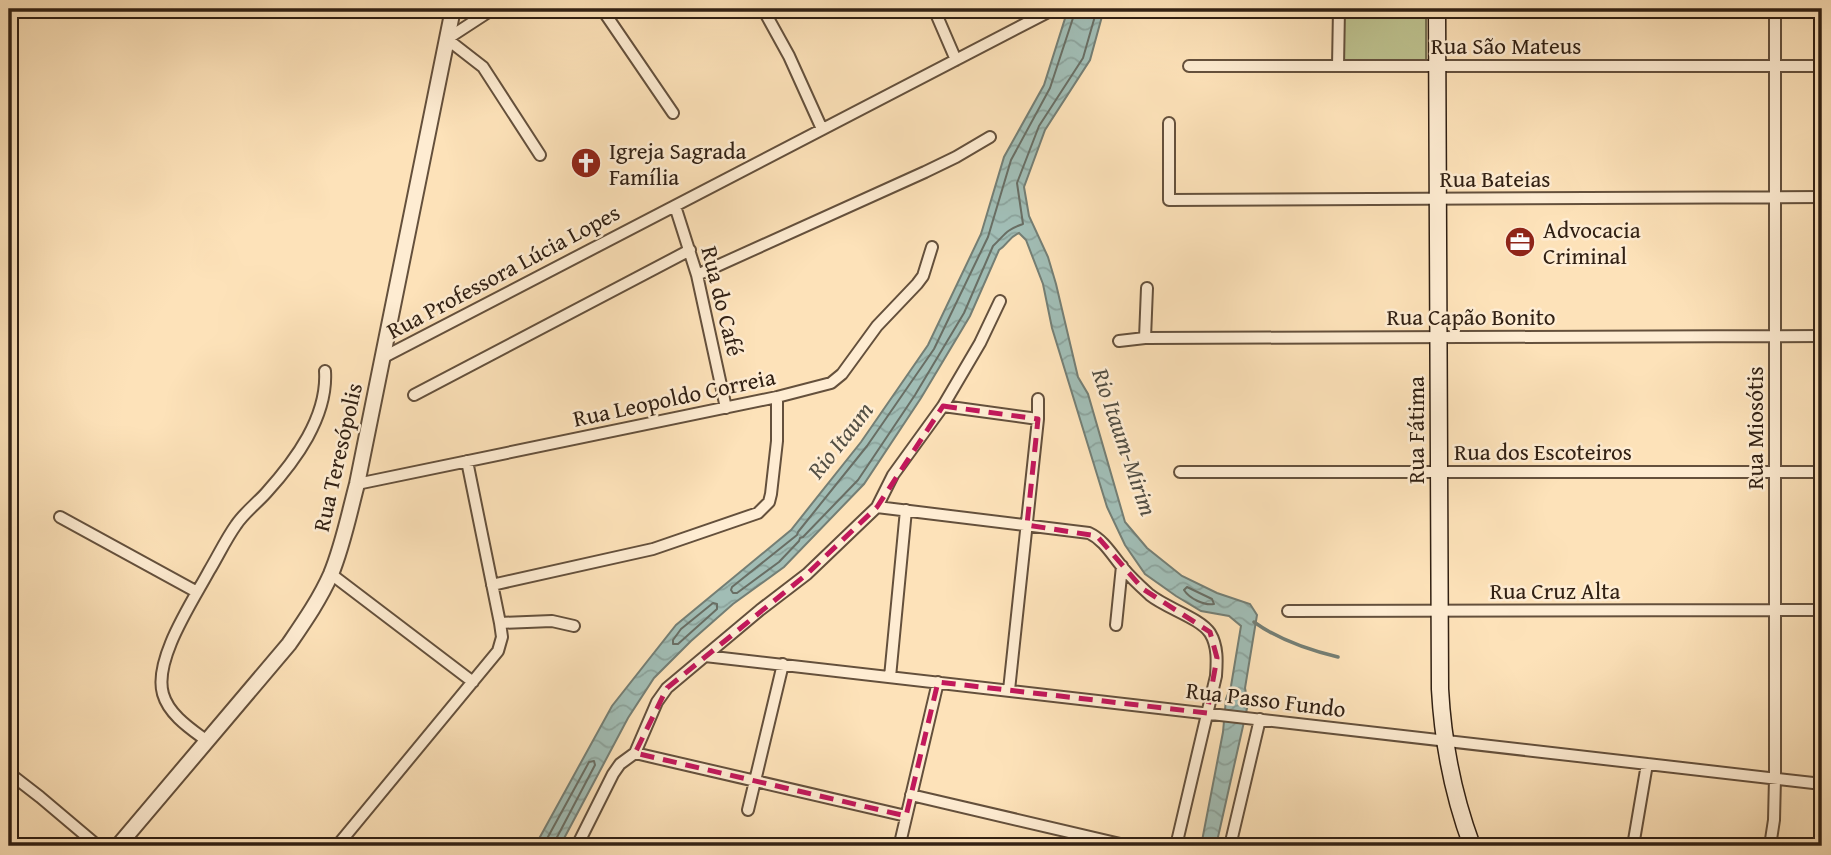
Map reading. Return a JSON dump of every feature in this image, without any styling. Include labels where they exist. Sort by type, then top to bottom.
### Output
[{"type":"main road","name":"Rua Fátima","points":[[1437,9],[1440,689],[1444,740],[1457,802],[1472,846]]},
{"type":"street","name":"Rua Teresópolis","points":[[118,846],[289,645],[331,574],[357,484],[453,9]]},
{"type":"street","points":[[493,9],[447,39],[483,67],[540,155]]},
{"type":"street","points":[[602,9],[673,113]]},
{"type":"street","points":[[763,9],[789,56],[822,129]]},
{"type":"street","points":[[934,9],[956,60]]},
{"type":"street","name":"Rua Professora Lúcia Lopes","points":[[382,358],[1054,9]]},
{"type":"street","points":[[1338,66],[1339,9]]},
{"type":"street","name":"Rua Miosótis","points":[[1770,846],[1775,778],[1775,9]]},
{"type":"street","name":"Rua São Mateus","points":[[1189,66],[1822,66]]},
{"type":"street","name":"Rua Bateias","points":[[1169,123],[1169,200],[1822,197]]},
{"type":"street","points":[[697,275],[925,172],[990,137]]},
{"type":"street","name":"Rua do Café","points":[[674,206],[697,275],[726,408]]},
{"type":"street","name":"Rua Leopoldo Correia","points":[[357,484],[726,408],[831,383],[842,374],[877,326],[923,276],[932,247]]},
{"type":"street","points":[[414,395],[690,250]]},
{"type":"street","points":[[1145,338],[1147,288]]},
{"type":"street","points":[[577,846],[613,774],[620,764],[635,753],[662,694],[774,598],[807,574],[877,507],[893,475],[943,405],[980,343],[1000,301]]},
{"type":"street","name":"Rua Capão Bonito","points":[[1119,341],[1145,338],[1822,335]]},
{"type":"street","points":[[207,741],[177,715],[167,701],[162,686],[166,659],[173,638],[197,592],[236,525],[276,481],[307,437],[325,391],[325,371]]},
{"type":"street","points":[[492,585],[653,549],[758,513],[769,502],[771,495],[776,463],[777,397]]},
{"type":"street","points":[[1009,690],[1038,399]]},
{"type":"street","points":[[943,405],[1038,419]]},
{"type":"street","points":[[337,846],[502,644],[500,622],[467,461]]},
{"type":"street","name":"Rua dos Escoteiros","points":[[1180,471],[1822,472]]},
{"type":"street","points":[[877,507],[1089,533],[1102,541],[1133,579],[1154,598],[1201,623],[1210,632],[1217,658],[1211,714],[1176,846]]},
{"type":"street","points":[[890,677],[906,510]]},
{"type":"street","points":[[60,517],[197,592]]},
{"type":"street","points":[[1116,625],[1122,566]]},
{"type":"street","points":[[331,574],[473,682]]},
{"type":"street","name":"Rua Cruz Alta","points":[[1288,611],[1822,610]]},
{"type":"street","points":[[500,622],[552,621],[574,626]]},
{"type":"street","name":"Rua Passo Fundo","points":[[705,656],[1822,784]]},
{"type":"street","points":[[748,810],[783,664]]},
{"type":"street","points":[[901,839],[938,682]]},
{"type":"street","points":[[1230,846],[1255,719]]},
{"type":"street","points":[[635,753],[906,816]]},
{"type":"street","points":[[1633,846],[1647,764]]},
{"type":"street","points":[[9,773],[98,846]]},
{"type":"street","points":[[911,795],[1129,846]]},
{"type":"highlighted area","points":[[943,406],[1038,419],[1027,525],[1097,536],[1143,589],[1210,632],[1217,658],[1207,713],[938,682],[906,816],[635,753],[667,688],[807,574],[877,507]]},
{"type":"green space","points":[[1343,9],[1426,9],[1426,63],[1343,63]]},
{"type":"water","points":[[1068,9],[1104,9],[1090,60],[1045,130],[1024,187],[1029,216],[1048,257],[1056,284],[1078,377],[1088,394],[1125,522],[1147,548],[1182,576],[1217,593],[1250,604],[1257,615],[1245,688],[1248,704],[1216,846],[1201,846],[1241,626],[1229,616],[1201,611],[1176,596],[1145,574],[1125,545],[1107,507],[1052,328],[1043,284],[1026,240],[1019,233],[999,250],[970,316],[921,398],[864,484],[784,567],[733,604],[654,678],[628,718],[560,846],[535,846],[612,706],[676,625],[791,530],[861,442],[928,345],[981,234],[1004,157],[1044,85]]},
{"type":"waterway","points":[[1254,622],[1294,644],[1338,657]]},
{"type":"place","name":"Igreja Sagrada Família","points":[[586,163]]},
{"type":"place","name":"Advocacia Criminal","points":[[1520,242]]},
{"type":"water label","name":"Rio Itaum","points":[[840,440]]},
{"type":"water label","name":"Rio Itaum-Mirim","points":[[1125,442]]}]
